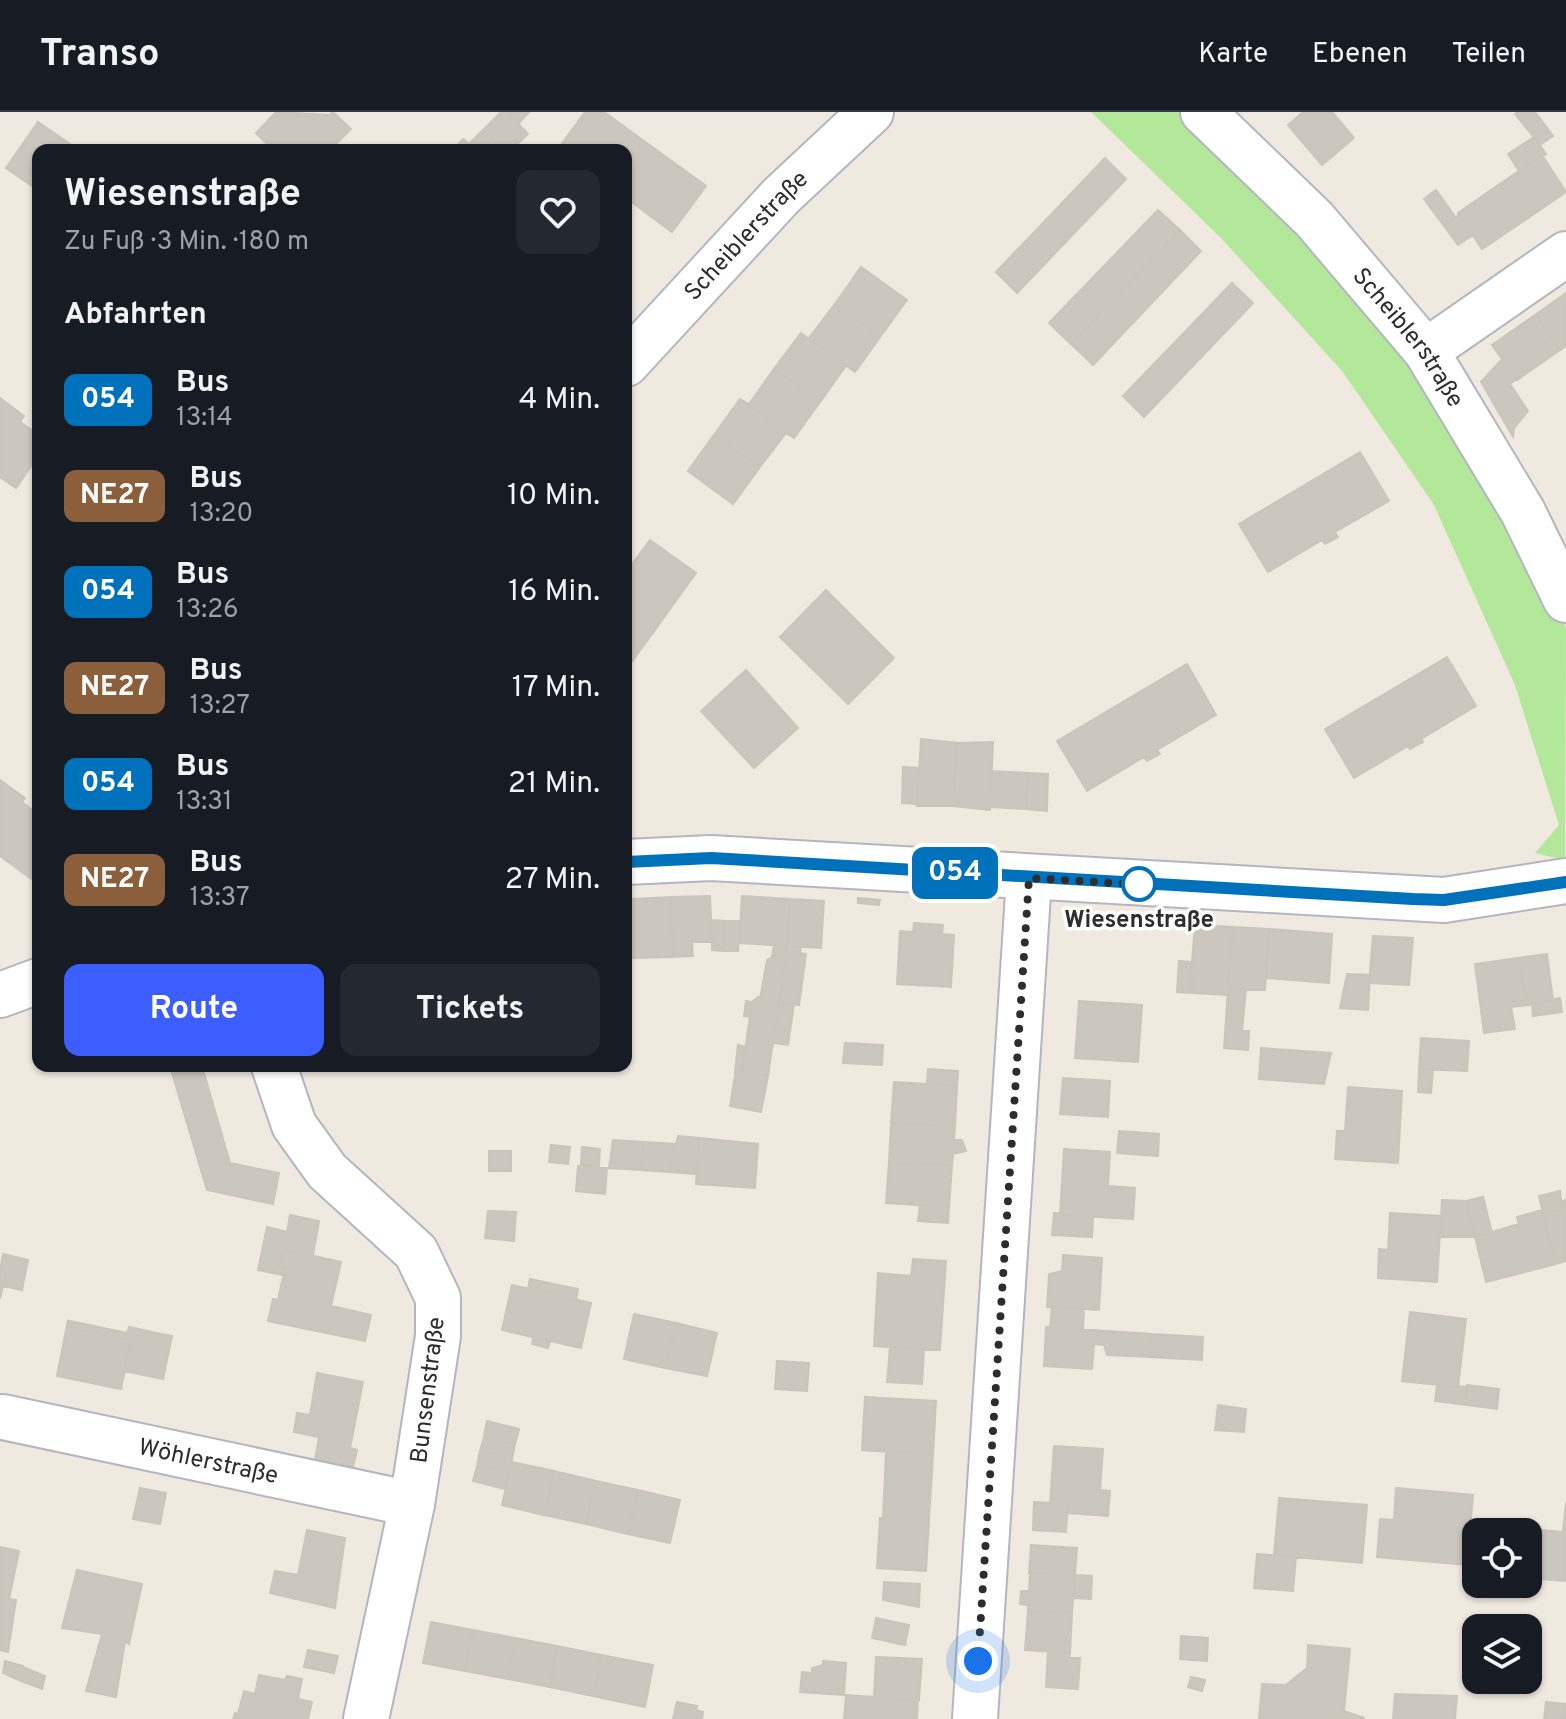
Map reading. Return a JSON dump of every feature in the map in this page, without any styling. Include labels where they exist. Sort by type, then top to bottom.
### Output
[{"type":"street","name":"Scheiblerstraße","points":[[632,357],[781,196],[871,112]]},
{"type":"street","name":"Scheiblerstraße","points":[[1203,112],[1314,219],[1426,351],[1523,512],[1566,600]]},
{"type":"street","points":[[1426,351],[1566,254]]},
{"type":"street","points":[[632,862],[711,858],[1444,900],[1566,881]]},
{"type":"street","points":[[975,1719],[1029,878]]},
{"type":"street","points":[[0,995],[32,983]]},
{"type":"street","name":"Bunsenstraße","points":[[276,1072],[294,1125],[327,1171],[416,1252],[438,1298],[438,1336],[412,1504],[366,1719]]},
{"type":"street","name":"Wöhlerstraße","points":[[3,1417],[412,1504]]},
{"type":"green space","points":[[1091,112],[1183,112],[1391,320],[1555,598],[1566,628],[1565,860],[1535,853],[1559,825],[1515,685],[1434,505],[1343,372],[1222,239]]},
{"type":"building","points":[[276,112],[329,115],[333,112],[351,129],[336,144],[267,144],[256,133]]},
{"type":"building","points":[[501,112],[507,112],[528,134],[517,144],[498,144],[483,130]]},
{"type":"building","points":[[507,112],[529,112],[518,124]]},
{"type":"building","points":[[585,112],[604,112],[706,186],[672,232],[632,202],[632,144],[562,144]]},
{"type":"building","points":[[1303,112],[1332,112],[1354,138],[1322,165],[1288,125]]},
{"type":"building","points":[[1535,112],[1553,136],[1540,145],[1515,114]]},
{"type":"building","points":[[38,122],[70,144],[32,144],[32,186],[6,168]]},
{"type":"building","points":[[483,130],[498,144],[469,144]]},
{"type":"building","points":[[1534,137],[1546,154],[1519,171],[1508,154]]},
{"type":"building","points":[[1542,155],[1566,192],[1525,220],[1500,184]]},
{"type":"building","points":[[1105,158],[1126,179],[1017,293],[996,272]]},
{"type":"building","points":[[1500,184],[1525,220],[1482,249],[1458,213]]},
{"type":"building","points":[[1436,190],[1456,218],[1444,226],[1424,199]]},
{"type":"building","points":[[1158,210],[1180,230],[1071,344],[1049,323]]},
{"type":"building","points":[[1459,215],[1473,235],[1458,245],[1444,226]]},
{"type":"building","points":[[1180,230],[1201,251],[1093,365],[1071,344]]},
{"type":"building","points":[[861,267],[907,300],[880,337],[835,304]]},
{"type":"building","points":[[1232,283],[1253,303],[1144,417],[1123,396]]},
{"type":"building","points":[[1566,293],[1566,346],[1560,350],[1535,315]]},
{"type":"building","points":[[835,304],[880,337],[855,372],[809,338]]},
{"type":"building","points":[[1535,315],[1560,350],[1517,380],[1492,345]]},
{"type":"building","points":[[801,333],[845,367],[820,402],[774,369]]},
{"type":"building","points":[[1502,359],[1516,379],[1510,384],[1528,411],[1514,428],[1513,437],[1481,382]]},
{"type":"building","points":[[774,369],[820,402],[794,438],[740,399],[749,404]]},
{"type":"building","points":[[0,398],[24,416],[20,422],[32,430],[32,465],[16,488],[0,477]]},
{"type":"building","points":[[740,399],[794,438],[786,433],[760,467],[714,435]]},
{"type":"building","points":[[714,435],[760,467],[733,504],[688,471]]},
{"type":"building","points":[[1360,452],[1389,501],[1335,532],[1338,537],[1325,544],[1322,540],[1268,572],[1239,524]]},
{"type":"building","points":[[650,540],[696,573],[632,662],[632,564]]},
{"type":"building","points":[[826,590],[894,658],[848,704],[780,637]]},
{"type":"building","points":[[1447,657],[1476,706],[1421,739],[1423,742],[1410,749],[1408,746],[1354,778],[1325,729]]},
{"type":"building","points":[[1187,664],[1216,715],[1157,750],[1160,754],[1147,761],[1144,757],[1087,791],[1057,741]]},
{"type":"building","points":[[746,670],[798,728],[754,768],[701,711]]},
{"type":"building","points":[[921,739],[957,743],[953,806],[917,806]]},
{"type":"building","points":[[993,742],[990,810],[953,806],[957,743]]},
{"type":"building","points":[[903,767],[919,768],[917,804],[902,803]]},
{"type":"building","points":[[992,771],[1028,773],[1026,809],[990,807]]},
{"type":"building","points":[[1028,773],[1048,774],[1047,811],[1026,809]]},
{"type":"building","points":[[0,780],[25,798],[22,802],[32,810],[32,879],[0,856]]},
{"type":"building","points":[[710,896],[712,942],[692,942],[693,956],[673,957],[671,897]]},
{"type":"building","points":[[742,896],[790,899],[787,946],[739,943]]},
{"type":"building","points":[[671,897],[673,957],[634,958],[632,899]]},
{"type":"building","points":[[858,898],[880,900],[879,905],[858,903]]},
{"type":"building","points":[[632,899],[634,958],[632,958]]},
{"type":"building","points":[[790,899],[824,901],[821,948],[787,946]]},
{"type":"building","points":[[711,920],[725,921],[723,951],[712,950]]},
{"type":"building","points":[[725,921],[740,921],[738,951],[723,951]]},
{"type":"building","points":[[914,923],[943,925],[942,934],[954,935],[951,987],[897,984],[900,931],[913,932]]},
{"type":"building","points":[[1195,925],[1233,927],[1229,976],[1191,973]]},
{"type":"building","points":[[1233,927],[1269,929],[1265,990],[1228,988]]},
{"type":"building","points":[[1269,929],[1332,934],[1329,983],[1266,978]]},
{"type":"building","points":[[1373,936],[1413,938],[1409,985],[1369,983]]},
{"type":"building","points":[[774,945],[787,946],[779,1002],[760,999],[767,960],[772,957]]},
{"type":"building","points":[[787,946],[801,947],[800,953],[806,954],[799,1005],[779,1002]]},
{"type":"building","points":[[1547,954],[1553,1001],[1529,1005],[1517,958]]},
{"type":"building","points":[[1517,958],[1529,1005],[1511,1007],[1515,1029],[1484,1033],[1475,964]]},
{"type":"building","points":[[1179,961],[1192,962],[1192,993],[1177,992]]},
{"type":"building","points":[[1194,973],[1229,976],[1228,995],[1192,993]]},
{"type":"building","points":[[1347,974],[1370,975],[1368,1010],[1340,1008]]},
{"type":"building","points":[[1228,988],[1246,989],[1243,1021],[1226,1020]]},
{"type":"building","points":[[758,997],[779,1002],[768,1076],[742,1071],[752,1002]]},
{"type":"building","points":[[1560,998],[1562,1012],[1533,1016],[1532,1004]]},
{"type":"building","points":[[746,1001],[752,1002],[750,1017],[744,1016]]},
{"type":"building","points":[[1079,1001],[1142,1005],[1138,1062],[1075,1058]]},
{"type":"building","points":[[779,1002],[794,1004],[788,1045],[773,1043]]},
{"type":"building","points":[[1226,1020],[1243,1021],[1242,1031],[1249,1031],[1248,1050],[1224,1048]]},
{"type":"building","points":[[1421,1038],[1469,1041],[1467,1071],[1419,1069]]},
{"type":"building","points":[[845,1043],[883,1045],[882,1065],[843,1063]]},
{"type":"building","points":[[738,1045],[745,1047],[742,1071],[735,1072]]},
{"type":"building","points":[[1261,1048],[1331,1053],[1324,1084],[1259,1079]]},
{"type":"building","points":[[928,1069],[958,1071],[957,1086],[927,1084]]},
{"type":"building","points":[[1419,1069],[1433,1070],[1431,1093],[1418,1092]]},
{"type":"building","points":[[736,1070],[768,1076],[761,1112],[730,1106]]},
{"type":"building","points":[[172,1072],[204,1072],[230,1163],[279,1173],[273,1204],[207,1190]]},
{"type":"building","points":[[1063,1078],[1110,1081],[1108,1117],[1060,1114]]},
{"type":"building","points":[[894,1082],[957,1086],[955,1127],[891,1123]]},
{"type":"building","points":[[1348,1087],[1402,1091],[1398,1163],[1335,1159],[1337,1131],[1345,1131]]},
{"type":"building","points":[[891,1123],[955,1127],[954,1140],[962,1140],[966,1151],[953,1154],[952,1166],[889,1162]]},
{"type":"building","points":[[1119,1131],[1159,1134],[1158,1156],[1117,1153]]},
{"type":"building","points":[[678,1136],[699,1138],[696,1174],[670,1172]]},
{"type":"building","points":[[699,1138],[758,1144],[755,1188],[696,1184]]},
{"type":"building","points":[[613,1140],[644,1142],[640,1170],[609,1168]]},
{"type":"building","points":[[644,1142],[676,1144],[670,1172],[640,1170]]},
{"type":"building","points":[[551,1145],[570,1147],[568,1164],[549,1162]]},
{"type":"building","points":[[582,1147],[600,1149],[599,1166],[581,1164]]},
{"type":"building","points":[[1064,1149],[1110,1152],[1108,1186],[1135,1188],[1133,1219],[1060,1215]]},
{"type":"building","points":[[489,1151],[511,1151],[511,1171],[489,1171]]},
{"type":"building","points":[[889,1162],[952,1166],[949,1207],[886,1203]]},
{"type":"building","points":[[578,1166],[607,1168],[605,1194],[576,1191]]},
{"type":"building","points":[[1560,1191],[1562,1209],[1543,1214],[1539,1196]]},
{"type":"building","points":[[1483,1197],[1492,1233],[1475,1237],[1466,1201]]},
{"type":"building","points":[[1442,1200],[1466,1201],[1475,1237],[1440,1237]]},
{"type":"building","points":[[1566,1200],[1566,1261],[1556,1264],[1543,1214],[1562,1209],[1560,1202]]},
{"type":"building","points":[[920,1205],[949,1207],[948,1223],[918,1221]]},
{"type":"building","points":[[1542,1210],[1556,1264],[1486,1282],[1475,1237],[1519,1224],[1517,1217]]},
{"type":"building","points":[[488,1211],[516,1212],[514,1241],[485,1238]]},
{"type":"building","points":[[1054,1213],[1093,1217],[1092,1237],[1052,1235]]},
{"type":"building","points":[[1390,1213],[1441,1216],[1437,1282],[1378,1278],[1379,1249],[1388,1250]]},
{"type":"building","points":[[290,1215],[319,1221],[313,1255],[283,1249],[279,1267],[285,1268],[283,1275],[258,1270],[267,1227],[287,1232]]},
{"type":"building","points":[[283,1249],[341,1262],[331,1306],[371,1315],[365,1341],[268,1321],[273,1299],[278,1300],[285,1268],[279,1267]]},
{"type":"building","points":[[3,1254],[28,1260],[22,1290],[3,1286],[6,1272],[0,1271]]},
{"type":"building","points":[[1063,1255],[1102,1258],[1099,1310],[1047,1307],[1049,1274],[1062,1271]]},
{"type":"building","points":[[913,1259],[946,1261],[940,1350],[874,1346],[878,1273],[911,1276]]},
{"type":"building","points":[[0,1271],[6,1272],[0,1299]]},
{"type":"building","points":[[530,1279],[578,1289],[576,1300],[528,1289]]},
{"type":"building","points":[[512,1285],[591,1303],[581,1348],[502,1330]]},
{"type":"building","points":[[1052,1307],[1084,1309],[1083,1330],[1050,1327]]},
{"type":"building","points":[[1410,1312],[1466,1319],[1458,1387],[1402,1381]]},
{"type":"building","points":[[634,1314],[676,1323],[665,1368],[624,1359]]},
{"type":"building","points":[[68,1320],[69,1327],[131,1340],[121,1389],[57,1376]]},
{"type":"building","points":[[70,1321],[127,1333],[129,1327],[161,1334],[160,1338],[137,1351],[129,1349],[131,1340],[69,1327]]},
{"type":"building","points":[[676,1323],[717,1333],[707,1376],[665,1368]]},
{"type":"building","points":[[1046,1327],[1151,1334],[1150,1357],[1107,1355],[1104,1345],[1094,1344],[1092,1369],[1044,1366]]},
{"type":"building","points":[[161,1334],[172,1336],[163,1379],[124,1371],[129,1349],[137,1351],[156,1343]]},
{"type":"building","points":[[1151,1334],[1203,1337],[1202,1360],[1150,1357]]},
{"type":"building","points":[[533,1338],[550,1342],[548,1348],[532,1344]]},
{"type":"building","points":[[890,1347],[924,1349],[922,1384],[887,1382]]},
{"type":"building","points":[[777,1361],[809,1363],[807,1391],[775,1389]]},
{"type":"building","points":[[317,1373],[363,1382],[350,1448],[357,1450],[353,1467],[315,1460],[319,1437],[294,1432],[297,1413],[310,1415]]},
{"type":"building","points":[[1437,1385],[1468,1387],[1466,1405],[1435,1401]]},
{"type":"building","points":[[1467,1385],[1499,1389],[1497,1409],[1466,1405]]},
{"type":"building","points":[[865,1397],[936,1401],[933,1455],[862,1450]]},
{"type":"building","points":[[1218,1405],[1246,1409],[1244,1432],[1215,1430]]},
{"type":"building","points":[[487,1421],[519,1429],[515,1444],[484,1437]]},
{"type":"building","points":[[484,1437],[515,1444],[512,1459],[480,1451]]},
{"type":"building","points":[[1054,1446],[1103,1449],[1100,1490],[1110,1491],[1108,1516],[1067,1513],[1068,1504],[1050,1503]]},
{"type":"building","points":[[480,1451],[512,1459],[509,1473],[477,1466]]},
{"type":"building","points":[[886,1452],[933,1455],[929,1520],[883,1518]]},
{"type":"building","points":[[512,1462],[554,1471],[544,1515],[502,1505]]},
{"type":"building","points":[[477,1466],[509,1473],[505,1489],[473,1481]]},
{"type":"building","points":[[554,1471],[596,1481],[586,1524],[544,1515]]},
{"type":"building","points":[[596,1481],[638,1490],[628,1534],[586,1524]]},
{"type":"building","points":[[140,1488],[166,1493],[160,1524],[133,1519]]},
{"type":"building","points":[[1396,1488],[1473,1495],[1471,1518],[1462,1518],[1462,1565],[1377,1557],[1380,1519],[1394,1520]]},
{"type":"building","points":[[638,1490],[680,1500],[670,1543],[628,1534]]},
{"type":"building","points":[[1279,1498],[1367,1505],[1362,1563],[1274,1555]]},
{"type":"building","points":[[1034,1502],[1068,1504],[1066,1532],[1033,1530]]},
{"type":"building","points":[[1566,1502],[1566,1581],[1542,1579],[1542,1530],[1563,1532]]},
{"type":"building","points":[[880,1518],[929,1520],[926,1571],[877,1568]]},
{"type":"building","points":[[307,1530],[345,1538],[335,1608],[270,1593],[275,1571],[298,1575]]},
{"type":"building","points":[[1031,1545],[1077,1548],[1075,1575],[1029,1573]]},
{"type":"building","points":[[0,1547],[19,1551],[9,1599],[16,1600],[8,1652],[0,1650]]},
{"type":"building","points":[[1257,1554],[1296,1557],[1293,1591],[1254,1588]]},
{"type":"building","points":[[77,1570],[142,1584],[129,1644],[125,1641],[116,1697],[86,1691],[102,1634],[62,1628]]},
{"type":"building","points":[[1030,1573],[1075,1575],[1072,1613],[1028,1611],[1028,1605],[1020,1604],[1021,1591],[1029,1591]]},
{"type":"building","points":[[1075,1575],[1092,1576],[1091,1599],[1074,1598]]},
{"type":"building","points":[[884,1582],[920,1584],[919,1607],[883,1600]]},
{"type":"building","points":[[1028,1611],[1072,1613],[1070,1653],[1025,1650]]},
{"type":"building","points":[[876,1618],[909,1625],[905,1645],[872,1638]]},
{"type":"building","points":[[431,1622],[473,1630],[465,1671],[423,1663]]},
{"type":"building","points":[[473,1630],[515,1638],[508,1679],[465,1671]]},
{"type":"building","points":[[1181,1636],[1208,1638],[1207,1661],[1180,1659]]},
{"type":"building","points":[[515,1638],[557,1646],[550,1687],[508,1679]]},
{"type":"building","points":[[1308,1645],[1350,1649],[1344,1711],[1334,1719],[1259,1719],[1262,1684],[1286,1685],[1307,1668]]},
{"type":"building","points":[[557,1646],[601,1655],[593,1696],[550,1687]]},
{"type":"building","points":[[308,1650],[338,1656],[334,1673],[304,1667]]},
{"type":"building","points":[[1048,1651],[1070,1653],[1069,1658],[1080,1658],[1078,1689],[1046,1687]]},
{"type":"building","points":[[601,1655],[653,1665],[645,1707],[593,1696]]},
{"type":"building","points":[[876,1657],[922,1659],[919,1700],[874,1697]]},
{"type":"building","points":[[5,1661],[23,1666],[21,1681],[3,1673]]},
{"type":"building","points":[[823,1661],[846,1663],[844,1695],[800,1692],[802,1672],[812,1673],[812,1668],[823,1665]]},
{"type":"building","points":[[23,1667],[45,1676],[42,1689],[21,1681]]},
{"type":"building","points":[[259,1675],[285,1680],[287,1676],[302,1679],[298,1699],[312,1702],[308,1719],[233,1719],[235,1713],[238,1714],[244,1691],[255,1694]]},
{"type":"building","points":[[1191,1677],[1205,1680],[1202,1691],[1188,1687]]},
{"type":"building","points":[[1395,1694],[1457,1696],[1455,1719],[1393,1719]]},
{"type":"building","points":[[846,1695],[918,1700],[917,1719],[844,1719]]},
{"type":"building","points":[[677,1702],[697,1706],[696,1710],[703,1712],[702,1719],[673,1719]]},
{"type":"building","points":[[1546,1702],[1566,1704],[1566,1719],[1544,1719]]},
{"type":"building","points":[[1344,1711],[1364,1718],[1364,1719],[1334,1719]]},
{"type":"bus line","name":"054","points":[[632,862],[711,858],[1444,900],[1566,882]]},
{"type":"place","name":"Wiesenstraße","points":[[1139,884]]},
{"type":"route","points":[[978,1661],[1029,878],[1147,885],[1139,884]]}]
